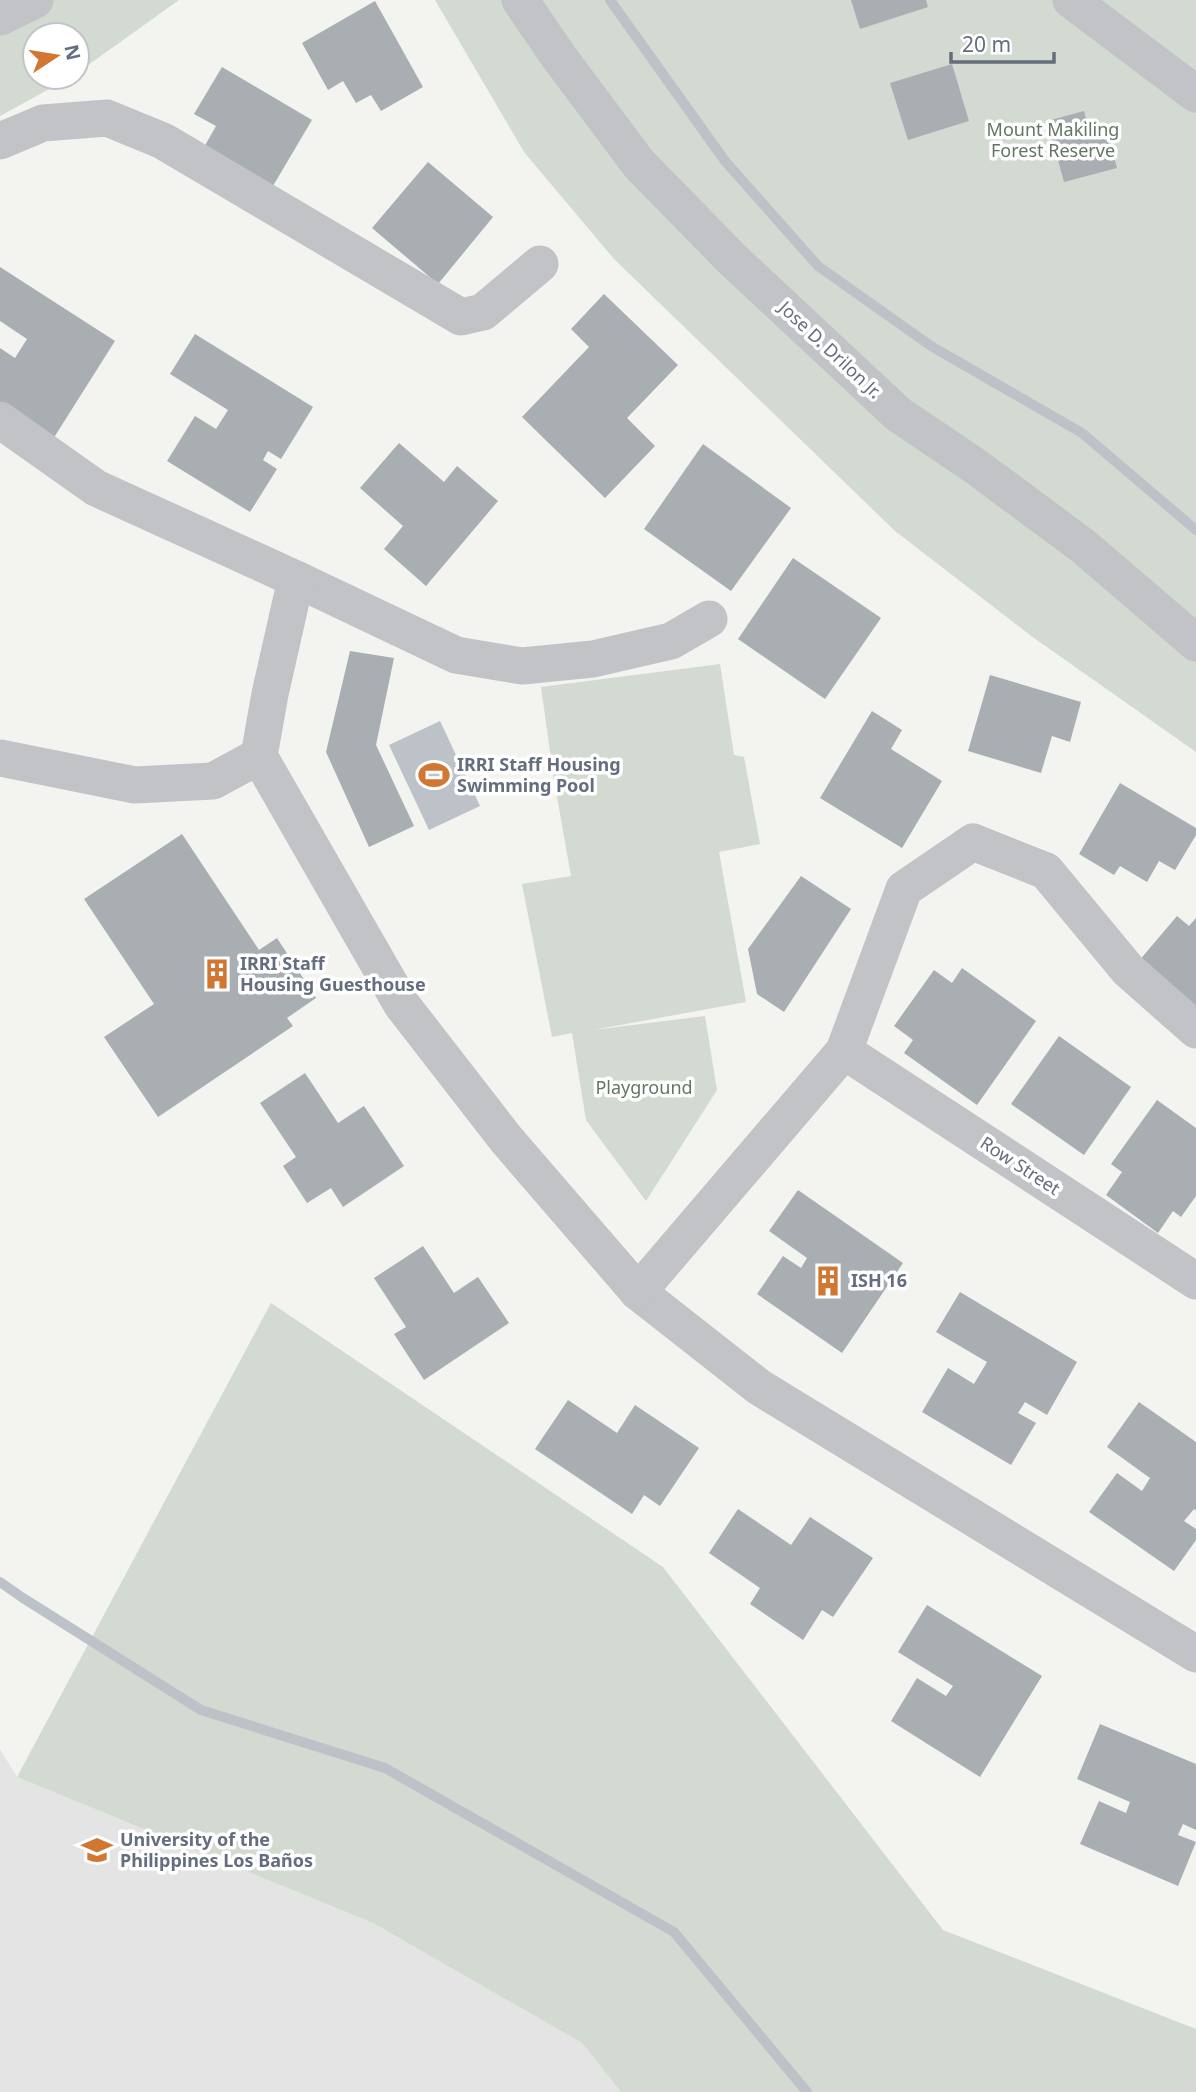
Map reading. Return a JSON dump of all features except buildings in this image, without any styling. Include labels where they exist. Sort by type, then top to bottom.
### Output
[{"type":"street","points":[[0,18],[35,0]]},
{"type":"street","name":"Jose D. Drilon Jr.","points":[[520,0],[639,164],[732,259],[898,414],[975,466],[1083,547],[1196,643]]},
{"type":"street","points":[[1071,0],[1196,93]]},
{"type":"street","points":[[0,141],[43,123],[107,118],[163,141],[461,317],[482,312],[540,264]]},
{"type":"street","points":[[0,420],[96,488],[456,655],[522,666],[593,659],[671,641],[709,619]]},
{"type":"street","points":[[296,579],[259,756],[402,1005],[506,1139],[639,1292],[759,1387],[1196,1654]]},
{"type":"street","points":[[0,758],[135,785],[213,781],[259,756]]},
{"type":"street","points":[[639,1292],[844,1051],[904,889],[973,842],[1046,871],[1128,970],[1196,1030]]},
{"type":"street","name":"Row Street","points":[[844,1051],[1196,1281]]},
{"type":"shaded area","name":"IRRI Staff Housing Swimming Pool","points":[[440,721],[480,806],[429,830],[389,745]]},
{"type":"shaded area","name":"University of the Philippines Los Baños","points":[[0,1749],[17,1777],[373,1923],[582,2043],[621,2092],[0,2092]]},
{"type":"green space","points":[[0,0],[179,0],[91,63],[91,21],[21,21],[21,91],[46,91],[0,116]]},
{"type":"green space","name":"Mount Makiling Forest Reserve","points":[[435,0],[1196,0],[1196,752],[1034,638],[895,531],[614,259],[524,152]]},
{"type":"green space","name":"Playground","points":[[720,664],[734,755],[744,757],[760,844],[719,852],[746,1002],[593,1030],[705,1016],[717,1090],[646,1201],[586,1120],[572,1033],[552,1037],[522,884],[571,876],[541,687]]},
{"type":"green space","points":[[271,1303],[663,1567],[943,1930],[1196,2029],[1196,2092],[621,2092],[582,2043],[373,1923],[17,1777]]},
{"type":"waterway","points":[[610,0],[725,161],[818,266],[931,346],[1082,433],[1196,530]]},
{"type":"waterway","points":[[0,1582],[201,1710],[385,1768],[674,1932],[807,2092]]},
{"type":"place","name":"IRRI Staff Housing Swimming Pool","points":[[434,775]]},
{"type":"place","name":"IRRI Staff Housing Guesthouse","points":[[217,974]]},
{"type":"place","name":"ISH 16","points":[[828,1281]]},
{"type":"place","name":"University of the Philippines Los Baños","points":[[97,1850]]}]
